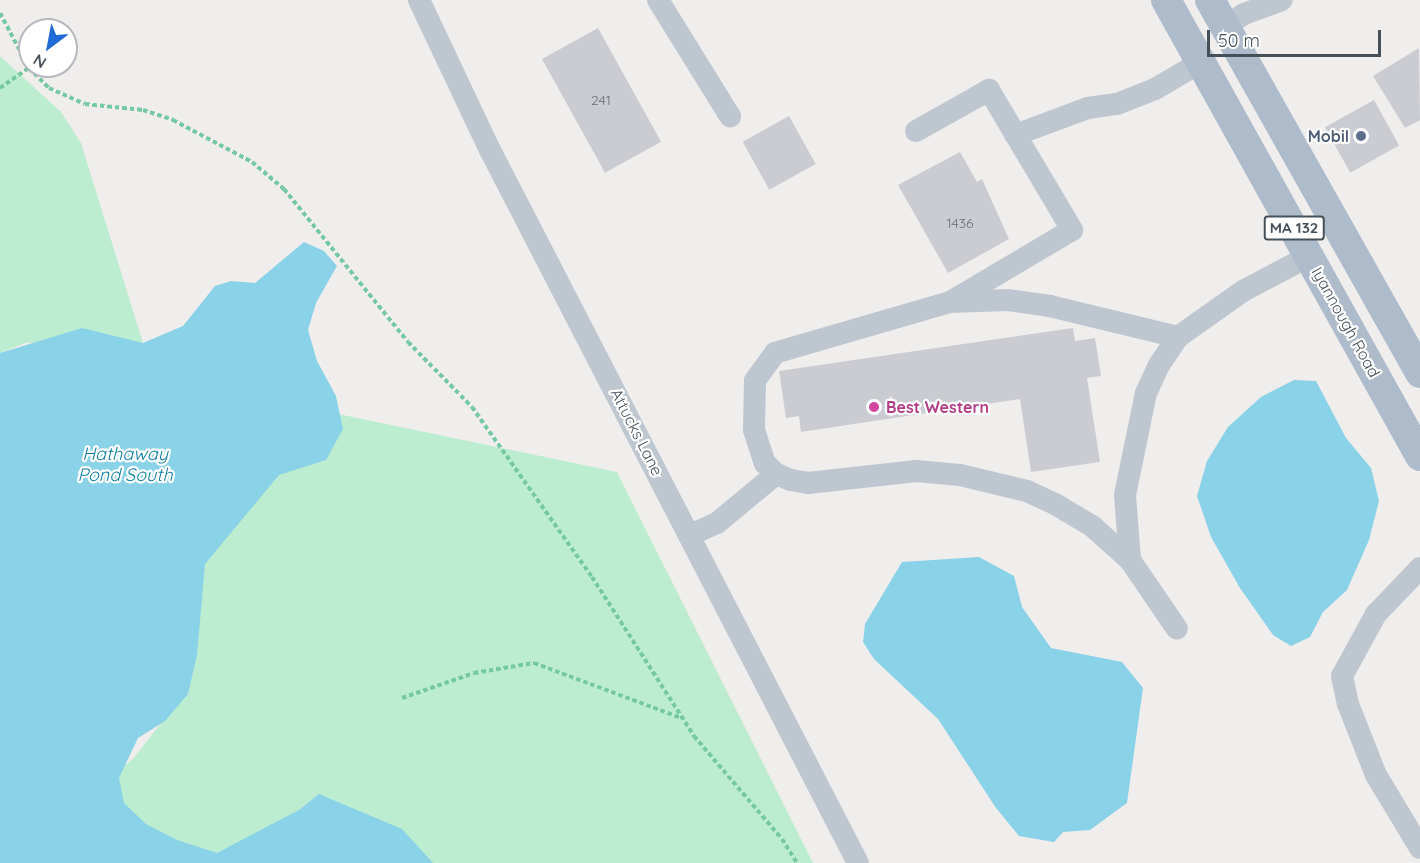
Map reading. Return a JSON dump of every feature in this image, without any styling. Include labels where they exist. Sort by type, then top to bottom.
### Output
[{"type":"main road","name":"Iyannough Road","points":[[1166,0],[1420,456]]},
{"type":"main road","name":"MA 132","points":[[1210,0],[1416,354]]},
{"type":"street","name":"Attucks Lane","points":[[419,0],[490,150],[858,863]]},
{"type":"street","points":[[658,0],[730,116]]},
{"type":"street","points":[[1225,26],[1244,14],[1282,0]]},
{"type":"street","points":[[1016,135],[1088,108],[1117,104],[1155,89],[1201,62]]},
{"type":"street","points":[[916,131],[989,90],[1072,230],[950,303]]},
{"type":"street","points":[[1130,560],[1125,495],[1133,443],[1146,393],[1178,337],[1243,291],[1309,256]]},
{"type":"street","points":[[1177,629],[1130,560],[1092,526],[1055,504],[1027,491],[960,475],[916,471],[808,483],[776,474],[765,463],[759,447],[752,398],[755,381],[775,353],[950,303],[1008,300],[1050,306],[1178,337]]},
{"type":"street","points":[[690,535],[717,523],[776,474]]},
{"type":"street","points":[[1420,568],[1376,614],[1342,676],[1348,704],[1376,775],[1420,848]]},
{"type":"path","points":[[0,13],[18,47]]},
{"type":"path","points":[[0,88],[18,76]]},
{"type":"path","points":[[39,78],[49,88],[85,104],[143,110],[173,120],[252,162],[284,189],[408,342],[472,407],[592,577],[682,718],[797,863]]},
{"type":"path","points":[[402,698],[474,673],[534,663],[682,718]]},
{"type":"green space","points":[[0,56],[18,73],[18,78],[24,78],[61,112],[81,143],[143,343],[117,338],[25,343],[0,353]]},
{"type":"green space","points":[[319,410],[617,472],[813,863],[184,863],[95,789],[133,759],[178,701],[199,574],[221,528]]},
{"type":"water","name":"Hathaway Pond South","points":[[304,242],[324,251],[337,266],[316,303],[308,330],[317,361],[336,396],[343,429],[326,460],[279,475],[205,564],[197,655],[188,694],[165,721],[138,738],[119,778],[124,803],[146,824],[177,840],[217,853],[299,810],[319,794],[402,829],[433,863],[0,863],[0,353],[82,328],[143,343],[183,326],[215,286],[231,281],[255,283]]},
{"type":"water","points":[[1294,380],[1316,381],[1346,438],[1371,468],[1379,501],[1369,540],[1347,590],[1323,612],[1310,637],[1291,646],[1273,635],[1240,588],[1211,537],[1197,496],[1207,461],[1228,427],[1261,397]]},
{"type":"water","points":[[979,557],[1014,576],[1022,607],[1051,648],[1122,662],[1143,688],[1127,803],[1090,830],[1063,832],[1054,842],[1019,836],[996,808],[938,719],[874,659],[863,642],[865,624],[902,562]]},
{"type":"building","points":[[598,28],[661,142],[605,173],[542,59]]},
{"type":"building","points":[[1419,48],[1420,120],[1405,128],[1373,76]]},
{"type":"building","name":"Mobil","points":[[1374,100],[1399,145],[1350,173],[1325,127]]},
{"type":"building","points":[[789,116],[816,164],[769,190],[743,142]]},
{"type":"building","points":[[960,152],[977,182],[982,179],[1009,239],[948,273],[898,185]]},
{"type":"building","name":"Best Western","points":[[1073,328],[1075,341],[1095,338],[1101,376],[1087,378],[1100,462],[1031,472],[1020,399],[801,432],[799,416],[786,418],[779,371]]},
{"type":"place","name":"Mobil","points":[[1361,136]]},
{"type":"place","name":"Best Western","points":[[874,407]]}]
